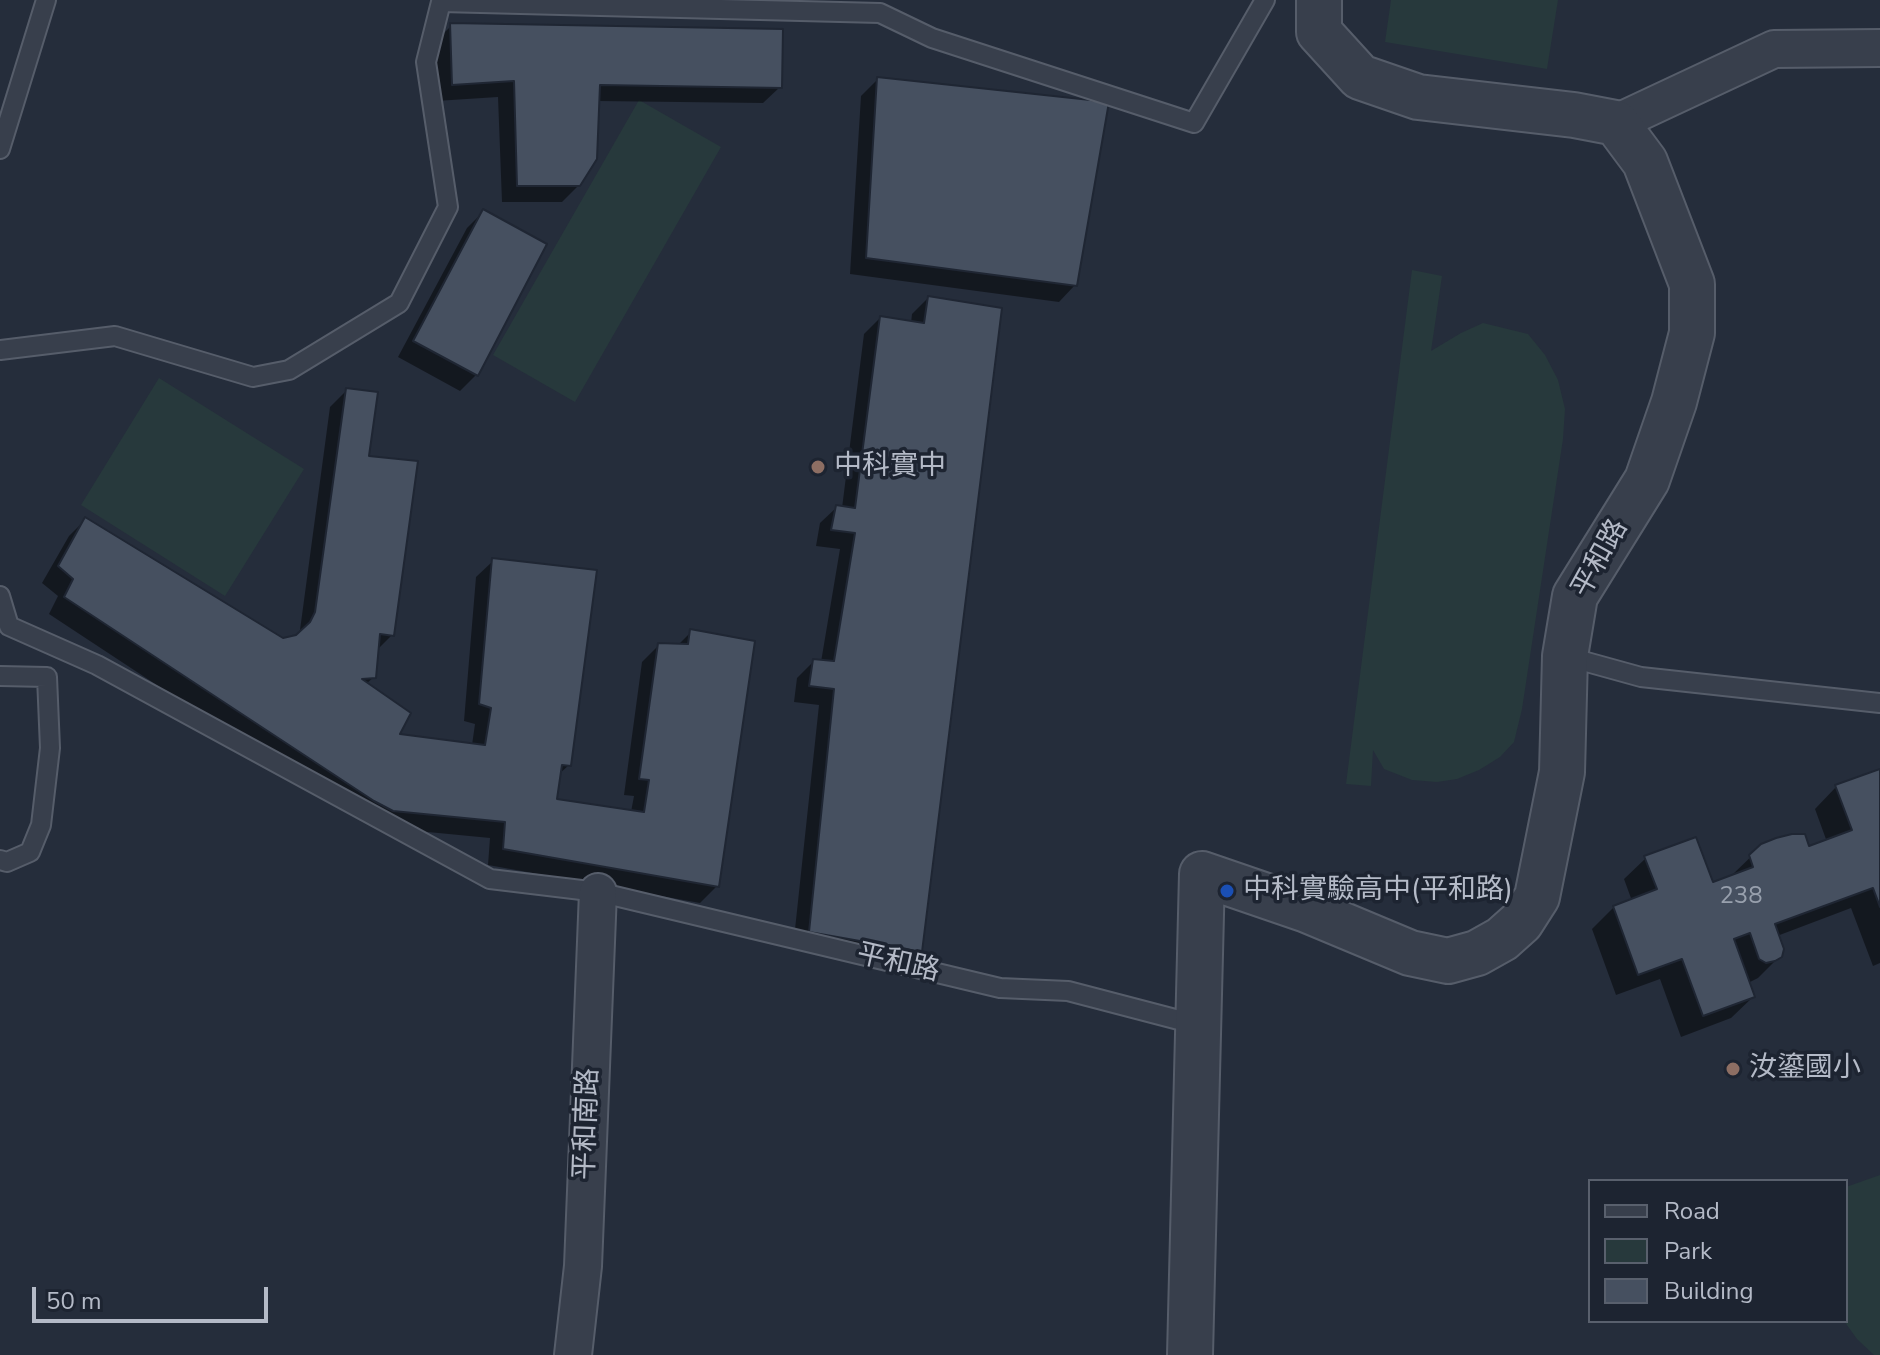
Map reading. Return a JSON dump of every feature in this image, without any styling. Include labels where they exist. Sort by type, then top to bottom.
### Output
[{"type":"street","points":[[1319,0],[1319,32],[1360,77],[1418,97],[1574,115],[1616,123],[1774,49],[1880,48]]},
{"type":"street","name":"平和路","points":[[1190,1355],[1202,874],[1307,910],[1410,953],[1448,961],[1477,953],[1502,939],[1521,922],[1537,897],[1562,772],[1565,656],[1575,596],[1647,480],[1674,402],[1692,333],[1692,284],[1645,162],[1616,123]]},
{"type":"street","name":"平和南路","points":[[573,1355],[583,1266],[598,892]]},
{"type":"lane","points":[[0,149],[46,0]]},
{"type":"lane","points":[[0,350],[115,336],[253,377],[289,370],[399,303],[448,207],[426,62],[441,2],[880,13],[932,38],[1194,123],[1265,0]]},
{"type":"lane","name":"平和路","points":[[0,596],[9,626],[97,665],[490,879],[598,892],[1000,988],[1068,991],[1198,1025]]},
{"type":"lane","points":[[1565,656],[1641,677],[1880,703]]},
{"type":"lane","points":[[0,676],[47,677],[50,748],[41,825],[30,852],[7,862],[0,860]]},
{"type":"green space","points":[[1391,0],[1558,0],[1547,69],[1385,42]]},
{"type":"green space","points":[[639,100],[721,147],[575,402],[493,355]]},
{"type":"green space","points":[[1412,270],[1442,276],[1431,351],[1483,323],[1528,334],[1545,355],[1558,380],[1565,409],[1563,439],[1522,709],[1514,742],[1500,757],[1479,770],[1457,779],[1437,782],[1412,780],[1384,769],[1373,750],[1371,786],[1346,784]]},
{"type":"green space","points":[[159,378],[304,469],[225,596],[81,505]]},
{"type":"green space","points":[[1880,1175],[1880,1355],[1874,1355],[1845,1323],[1848,1323],[1848,1186]]},
{"type":"building","points":[[450,23],[783,29],[782,88],[600,85],[597,159],[580,186],[517,186],[514,81],[452,85]]},
{"type":"building","points":[[877,77],[1109,102],[1077,286],[866,258]]},
{"type":"building","points":[[483,209],[547,244],[478,376],[413,341]]},
{"type":"building","points":[[928,296],[1002,308],[922,952],[809,932],[834,689],[809,686],[813,659],[834,661],[855,533],[831,530],[836,505],[855,508],[880,316],[924,323]]},
{"type":"building","points":[[346,388],[378,392],[369,456],[418,461],[394,636],[380,634],[376,678],[362,679],[411,713],[400,734],[485,745],[491,708],[479,704],[492,558],[597,570],[571,766],[562,765],[557,799],[644,812],[649,780],[639,779],[658,643],[688,644],[690,629],[755,641],[719,887],[503,849],[505,822],[393,811],[64,597],[73,579],[58,566],[85,517],[283,638],[296,635],[310,622],[315,612]]},
{"type":"building","points":[[1880,769],[1880,907],[1873,888],[1775,924],[1784,949],[1782,957],[1766,963],[1759,959],[1750,933],[1734,939],[1755,997],[1703,1016],[1682,959],[1638,975],[1613,906],[1657,889],[1644,856],[1696,837],[1713,882],[1753,867],[1749,855],[1761,844],[1776,838],[1805,834],[1809,846],[1852,830],[1835,785]]},
{"type":"place","name":"中科實中","points":[[818,467]]},
{"type":"place","name":"中科實驗高中(平和路)","points":[[1227,891]]},
{"type":"place","name":"汝鎏國小","points":[[1733,1069]]}]
